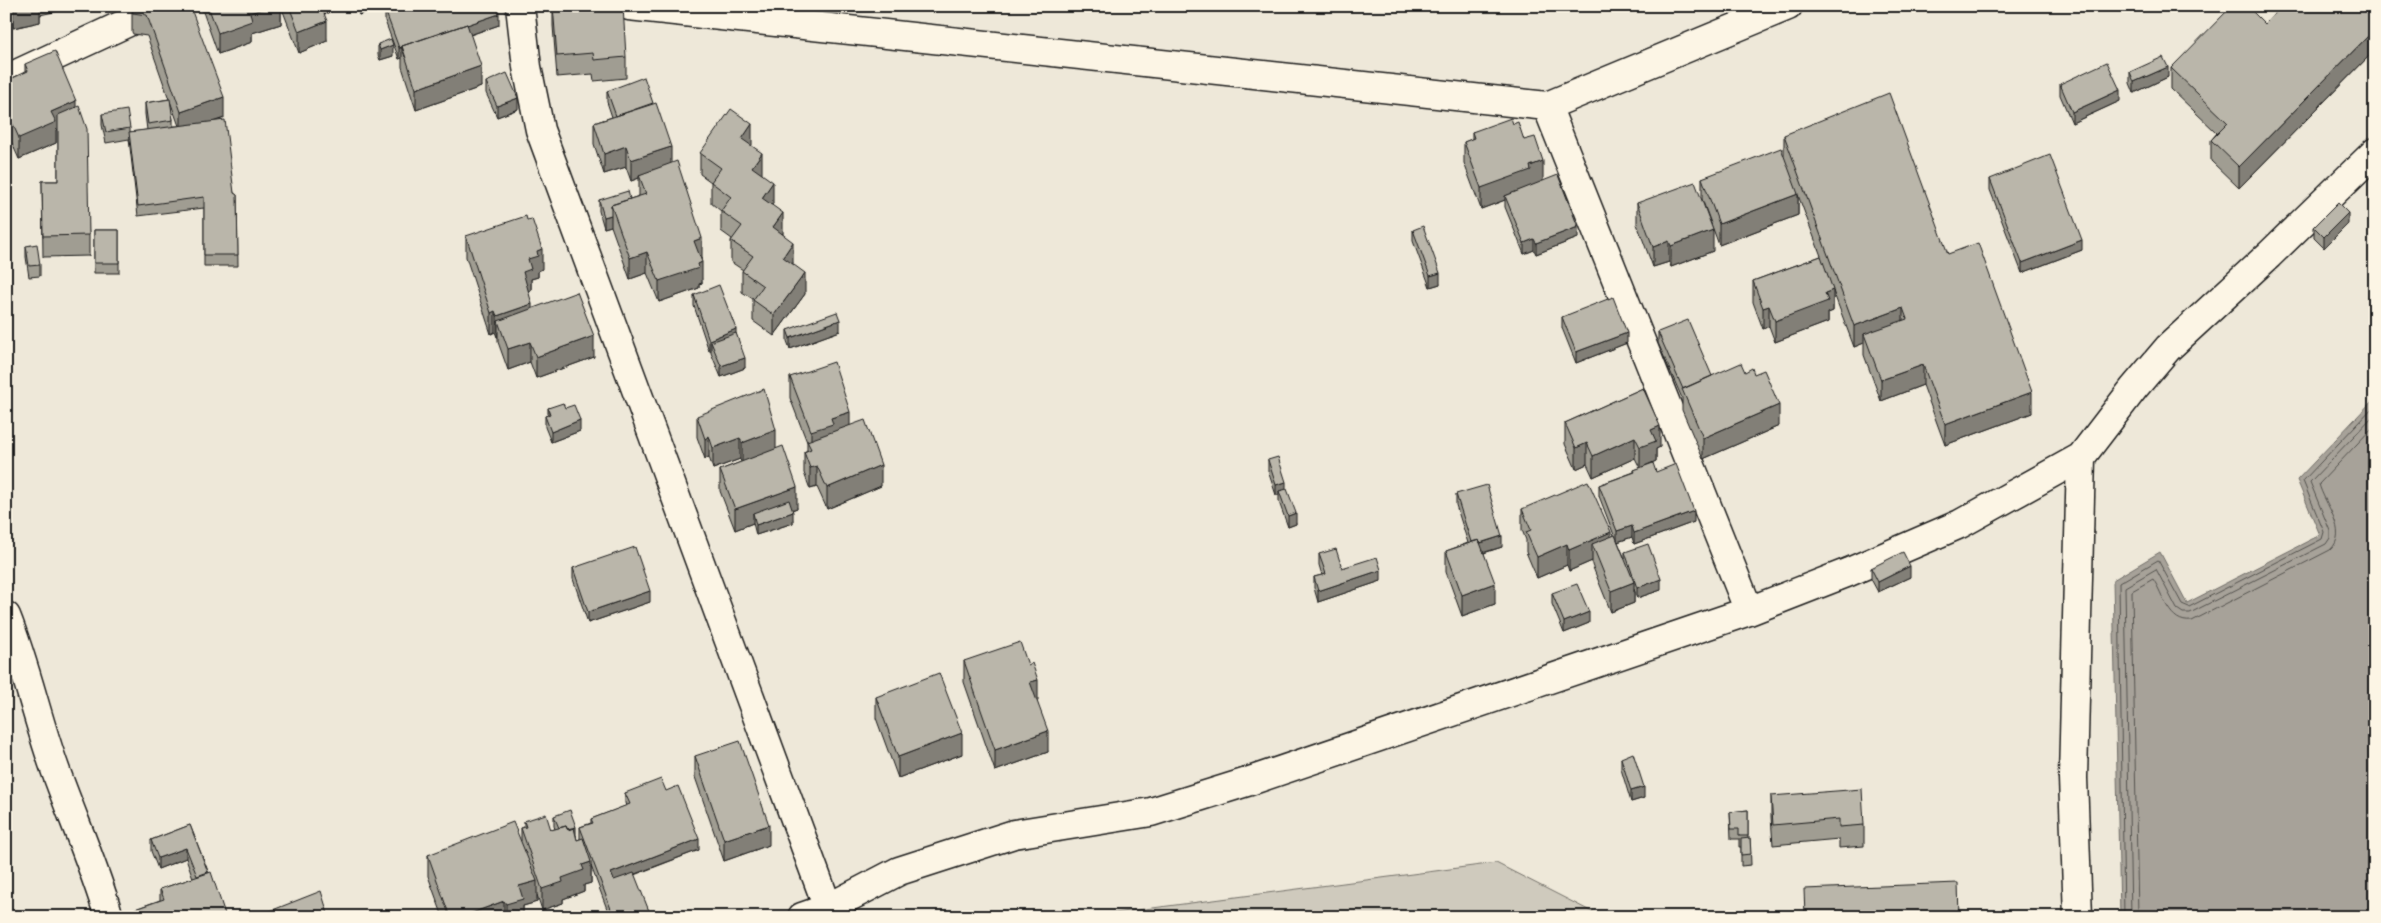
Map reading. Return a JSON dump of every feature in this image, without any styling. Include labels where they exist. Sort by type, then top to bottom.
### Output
[{"type":"street","points":[[6,78],[163,6]]},
{"type":"street","points":[[520,6],[527,67],[540,130],[828,908]]},
{"type":"street","points":[[629,6],[1546,106],[1788,6]]},
{"type":"street","points":[[1546,106],[1749,612]]},
{"type":"street","points":[[802,917],[828,908],[900,871],[1014,834],[1151,812],[1247,782],[1749,612],[1849,572],[1960,524],[2081,458],[2134,388],[2168,348],[2270,255],[2375,152]]},
{"type":"street","points":[[2078,917],[2073,778],[2081,458]]},
{"type":"street","points":[[6,616],[18,647],[55,769],[96,873],[109,917]]},
{"type":"shaded area","points":[[1496,863],[1602,917],[1084,917]]},
{"type":"water","points":[[2375,398],[2375,917],[2120,917],[2113,580],[2160,552],[2187,603],[2320,535],[2297,480]]},
{"type":"building","points":[[143,6],[190,6],[224,97],[181,112],[147,15],[133,13],[132,11]]},
{"type":"building","points":[[208,6],[271,6],[250,13],[252,21],[218,33]]},
{"type":"building","points":[[289,6],[321,6],[327,21],[299,32]]},
{"type":"building","points":[[396,6],[498,6],[499,14],[399,48],[385,10]]},
{"type":"building","points":[[553,6],[623,6],[626,57],[594,60],[593,53],[557,56]]},
{"type":"building","points":[[2232,6],[2247,6],[2265,24],[2282,6],[2375,6],[2375,29],[2239,167],[2211,140],[2228,123],[2171,68]]},
{"type":"building","points":[[467,24],[481,66],[416,89],[402,46]]},
{"type":"building","points":[[391,39],[393,45],[380,50],[378,44]]},
{"type":"building","points":[[55,51],[76,101],[51,112],[56,122],[19,138],[6,109],[6,81],[28,71],[25,64]]},
{"type":"building","points":[[2163,57],[2168,67],[2134,82],[2130,72]]},
{"type":"building","points":[[2107,62],[2120,90],[2072,112],[2060,84]]},
{"type":"building","points":[[507,73],[518,98],[497,106],[486,82]]},
{"type":"building","points":[[644,77],[653,103],[616,116],[607,91]]},
{"type":"building","points":[[1889,93],[1948,254],[1978,243],[2032,392],[1945,424],[1923,365],[1881,380],[1864,334],[1907,319],[1903,308],[1854,326],[1784,135]]},
{"type":"building","points":[[170,99],[173,120],[148,124],[145,103]]},
{"type":"building","points":[[656,103],[671,147],[631,160],[626,146],[604,154],[594,123]]},
{"type":"building","points":[[79,106],[87,129],[89,235],[43,236],[42,181],[58,181],[58,115]]},
{"type":"building","points":[[731,109],[752,124],[742,139],[762,153],[752,167],[773,182],[762,198],[783,213],[773,227],[793,242],[783,257],[805,273],[774,315],[753,300],[763,286],[742,271],[753,256],[731,241],[742,226],[721,211],[731,197],[711,182],[721,168],[700,153]]},
{"type":"building","points":[[127,110],[130,128],[106,132],[102,114]]},
{"type":"building","points":[[1511,118],[1513,124],[1518,122],[1524,140],[1535,137],[1543,161],[1530,166],[1531,170],[1481,188],[1464,142],[1474,138],[1472,132]]},
{"type":"building","points":[[225,120],[234,193],[237,195],[238,255],[204,255],[204,197],[138,206],[129,132]]},
{"type":"building","points":[[1781,148],[1798,194],[1719,224],[1702,178]]},
{"type":"building","points":[[2050,155],[2082,240],[2022,263],[1990,179]]},
{"type":"building","points":[[677,161],[702,238],[694,241],[702,262],[698,264],[699,268],[659,281],[647,252],[630,258],[611,205],[646,194],[639,175]]},
{"type":"building","points":[[1558,175],[1578,227],[1536,243],[1534,239],[1524,243],[1505,196]]},
{"type":"building","points":[[1695,182],[1713,230],[1671,246],[1669,241],[1653,247],[1637,203]]},
{"type":"building","points":[[628,191],[630,199],[611,205],[611,215],[604,217],[599,200]]},
{"type":"building","points":[[2338,203],[2348,213],[2324,237],[2314,227]]},
{"type":"building","points":[[526,216],[527,220],[532,219],[542,249],[537,251],[538,256],[528,259],[531,269],[523,272],[532,304],[497,316],[495,311],[491,313],[466,236]]},
{"type":"building","points":[[1423,226],[1440,273],[1430,276],[1413,230]]},
{"type":"building","points":[[94,230],[119,230],[119,263],[94,263]]},
{"type":"building","points":[[37,244],[40,265],[29,266],[26,246]]},
{"type":"building","points":[[1821,256],[1833,290],[1825,293],[1828,301],[1775,321],[1769,306],[1763,308],[1753,281]]},
{"type":"building","points":[[719,285],[736,329],[709,340],[694,295]]},
{"type":"building","points":[[577,292],[594,336],[536,357],[530,342],[508,349],[498,321]]},
{"type":"building","points":[[1613,297],[1627,333],[1576,352],[1562,317]]},
{"type":"building","points":[[837,312],[840,320],[790,338],[787,330]]},
{"type":"building","points":[[1688,320],[1712,376],[1683,389],[1658,332]]},
{"type":"building","points":[[736,333],[745,358],[721,366],[711,342]]},
{"type":"building","points":[[834,362],[850,412],[831,418],[833,424],[811,431],[790,377]]},
{"type":"building","points":[[1741,363],[1745,372],[1752,368],[1754,374],[1764,370],[1779,405],[1703,438],[1682,389]]},
{"type":"building","points":[[1643,388],[1660,426],[1651,430],[1656,441],[1640,447],[1635,437],[1593,456],[1587,443],[1576,448],[1565,423]]},
{"type":"building","points":[[764,389],[776,430],[742,443],[740,438],[713,448],[709,436],[705,439],[697,416]]},
{"type":"building","points":[[563,403],[565,408],[574,405],[580,420],[551,432],[545,416],[550,414],[548,408]]},
{"type":"building","points":[[865,420],[881,465],[827,488],[817,466],[810,468],[804,452],[811,449],[807,441]]},
{"type":"building","points":[[783,446],[797,487],[735,509],[720,470]]},
{"type":"building","points":[[1278,457],[1286,482],[1276,485],[1268,460]]},
{"type":"building","points":[[1653,463],[1656,472],[1676,464],[1694,511],[1634,533],[1632,526],[1617,531],[1599,485],[1635,472],[1634,470]]},
{"type":"building","points":[[1588,481],[1611,532],[1569,550],[1567,544],[1537,557],[1526,532],[1531,530],[1522,509]]},
{"type":"building","points":[[1487,485],[1502,536],[1480,543],[1479,540],[1471,542],[1456,494]]},
{"type":"building","points":[[1287,489],[1296,513],[1288,516],[1279,491]]},
{"type":"building","points":[[789,500],[793,512],[756,525],[753,513]]},
{"type":"building","points":[[1615,535],[1634,582],[1611,591],[1592,544]]},
{"type":"building","points":[[1479,540],[1495,583],[1462,595],[1446,551]]},
{"type":"building","points":[[1648,544],[1661,579],[1637,588],[1625,552]]},
{"type":"building","points":[[635,547],[650,591],[588,612],[573,568]]},
{"type":"building","points":[[1336,549],[1342,568],[1377,557],[1381,570],[1318,591],[1314,577],[1326,574],[1319,554]]},
{"type":"building","points":[[1903,552],[1910,566],[1878,582],[1871,568]]},
{"type":"building","points":[[1577,584],[1589,612],[1564,622],[1552,593]]},
{"type":"building","points":[[1020,642],[1028,665],[1032,663],[1038,680],[1030,682],[1048,731],[995,750],[964,661]]},
{"type":"building","points":[[939,673],[962,733],[898,757],[876,697]]},
{"type":"building","points":[[740,741],[769,825],[724,840],[695,756]]},
{"type":"building","points":[[1633,753],[1644,787],[1631,791],[1621,758]]},
{"type":"building","points":[[661,779],[666,791],[678,786],[699,839],[611,873],[614,880],[634,873],[651,916],[614,917],[580,827],[593,823],[591,819],[630,804],[625,793]]},
{"type":"building","points":[[1862,789],[1864,825],[1839,827],[1839,819],[1773,825],[1771,796]]},
{"type":"building","points":[[570,810],[576,827],[567,829],[566,826],[559,828],[554,816]]},
{"type":"building","points":[[1748,810],[1748,836],[1739,836],[1739,829],[1731,829],[1730,812]]},
{"type":"building","points":[[546,814],[551,830],[566,826],[568,830],[574,828],[577,840],[583,838],[591,862],[582,865],[584,870],[562,878],[563,882],[542,889],[521,828],[526,827],[524,821]]},
{"type":"building","points":[[513,822],[537,881],[519,886],[523,899],[506,904],[504,901],[461,917],[450,917],[428,855]]},
{"type":"building","points":[[190,825],[208,872],[197,876],[186,848],[158,858],[151,840]]},
{"type":"building","points":[[1750,838],[1751,854],[1741,855],[1741,839]]},
{"type":"building","points":[[211,872],[226,917],[138,917],[135,909],[164,899],[160,889]]},
{"type":"building","points":[[1958,883],[1959,917],[1805,917],[1804,889]]},
{"type":"building","points":[[321,891],[329,917],[255,917]]}]
